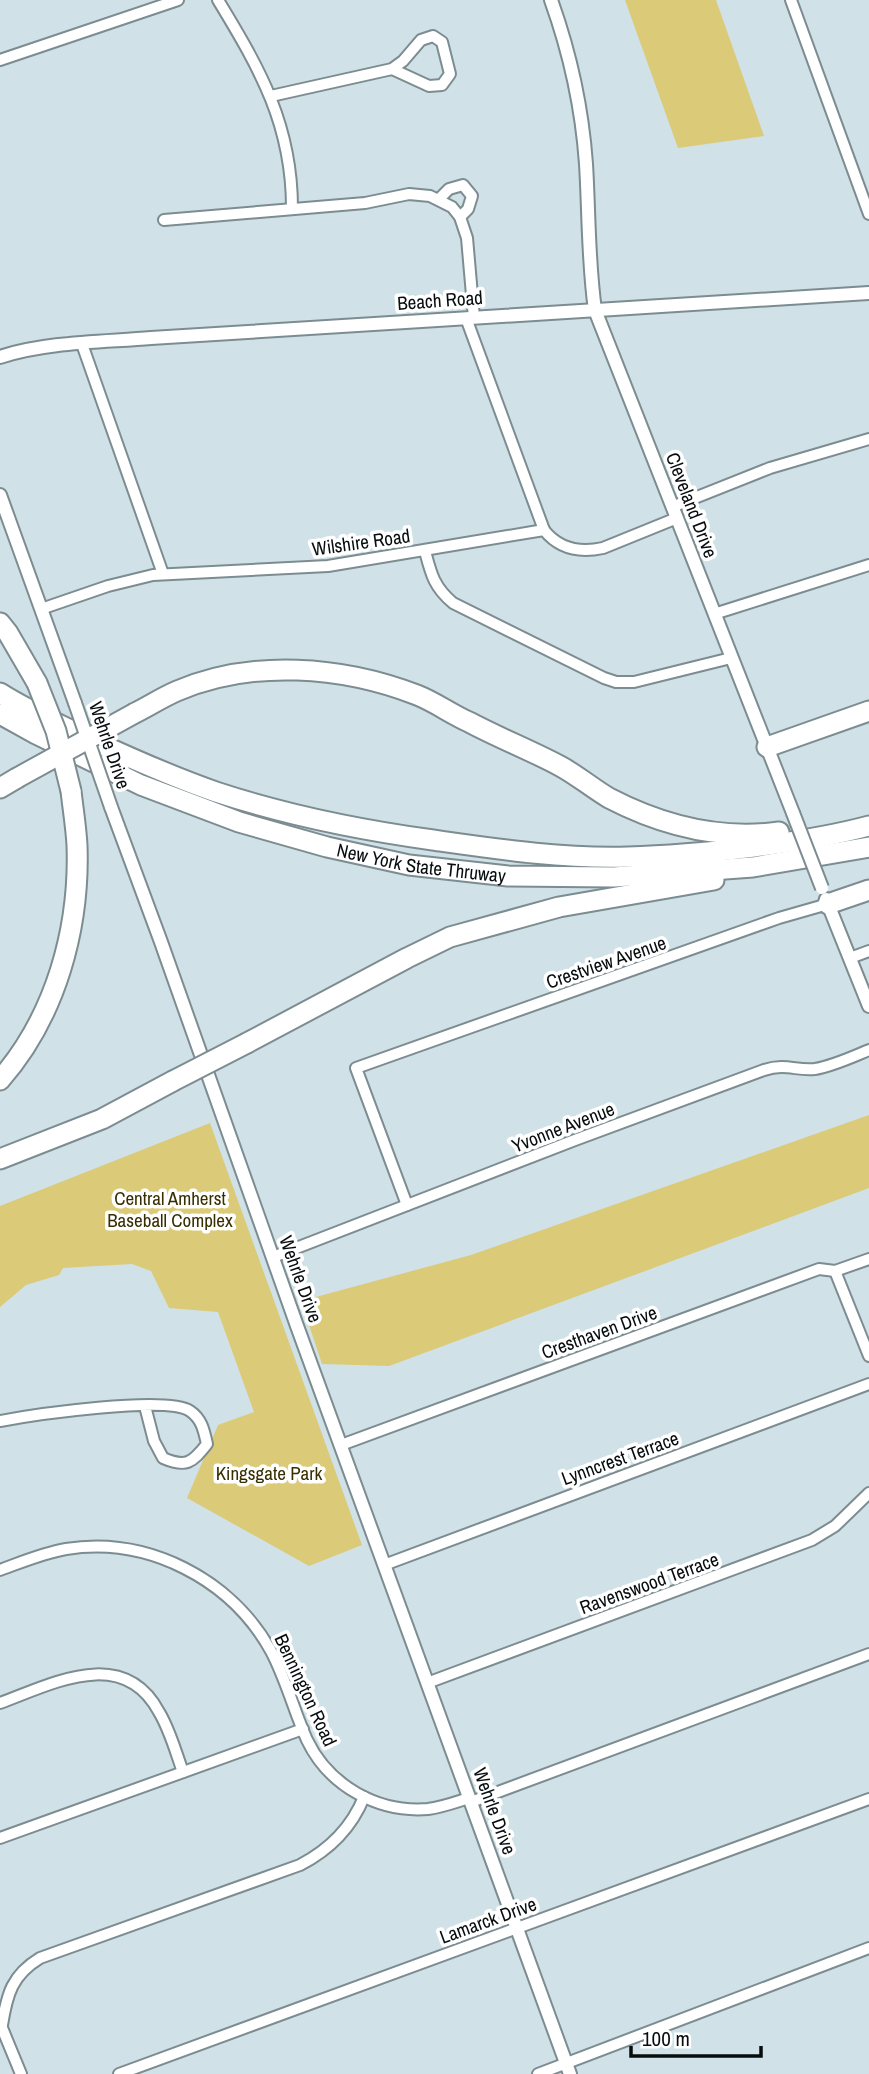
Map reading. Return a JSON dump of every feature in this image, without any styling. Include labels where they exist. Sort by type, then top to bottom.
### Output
[{"type":"highway","points":[[0,623],[37,683],[56,731],[71,791],[77,844],[71,937],[58,980],[24,1049],[0,1080]]},
{"type":"highway","points":[[9,783],[179,691],[208,681],[262,671],[325,671],[418,695],[561,766],[609,797],[657,819],[695,830],[731,834],[775,833],[869,816]]},
{"type":"highway","name":"New York State Thruway","points":[[0,693],[23,707],[124,755],[215,791],[270,808],[402,836],[485,848],[626,857],[700,854],[777,844],[869,826]]},
{"type":"highway","points":[[767,747],[869,711]]},
{"type":"highway","name":"New York State Thruway","points":[[0,714],[141,785],[239,822],[327,847],[409,865],[508,876],[614,877],[753,867],[869,847]]},
{"type":"highway","points":[[0,1159],[102,1119],[450,937],[559,907],[750,874],[800,860]]},
{"type":"highway","points":[[825,896],[869,890]]},
{"type":"street","points":[[0,60],[178,0]]},
{"type":"street","points":[[218,0],[258,67],[271,96],[285,138],[292,182],[292,208]]},
{"type":"street","name":"Cleveland Drive","points":[[551,0],[570,62],[579,105],[586,163],[590,275],[595,310],[869,1006]]},
{"type":"street","points":[[791,0],[869,214]]},
{"type":"street","points":[[271,96],[392,69],[403,61],[421,40],[433,36],[442,42],[450,75],[442,85],[429,86],[392,69]]},
{"type":"street","points":[[439,199],[449,190],[463,185],[472,195],[468,209],[460,217]]},
{"type":"street","points":[[164,220],[365,203],[409,194],[439,199],[452,208],[460,217],[467,238],[470,318],[544,530],[557,543],[580,551],[603,548],[770,468],[869,439]]},
{"type":"street","name":"Beach Road","points":[[0,357],[15,352],[151,338],[869,292]]},
{"type":"street","points":[[82,344],[163,575]]},
{"type":"street","name":"Wehrle Drive","points":[[0,495],[568,2069]]},
{"type":"street","name":"Wilshire Road","points":[[41,609],[108,586],[163,575],[328,566],[544,530]]},
{"type":"street","points":[[425,551],[433,580],[444,596],[453,603],[604,678],[616,682],[634,682],[731,658]]},
{"type":"street","points":[[714,614],[869,565]]},
{"type":"street","name":"Crestview Avenue","points":[[407,1205],[356,1068],[779,918],[825,896]]},
{"type":"street","points":[[850,958],[869,951]]},
{"type":"street","name":"Yvonne Avenue","points":[[273,1257],[764,1070],[784,1066],[820,1068],[869,1051]]},
{"type":"street","name":"Cresthaven Drive","points":[[341,1446],[819,1269],[835,1271],[869,1258]]},
{"type":"street","points":[[835,1271],[869,1356]]},
{"type":"street","name":"Lynncrest Terrace","points":[[384,1565],[869,1384]]},
{"type":"street","points":[[0,1421],[73,1410],[145,1406],[170,1405],[189,1410],[203,1424],[206,1444],[196,1459],[178,1464],[163,1458],[154,1441],[145,1406]]},
{"type":"street","name":"Ravenswood Terrace","points":[[427,1682],[812,1540],[835,1526],[869,1493]]},
{"type":"street","name":"Bennington Road","points":[[0,1570],[46,1553],[87,1547],[128,1549],[187,1569],[210,1582],[237,1606],[260,1633],[277,1663],[303,1729],[324,1767],[347,1788],[364,1797],[379,1804],[413,1809],[447,1806],[470,1800],[869,1654]]},
{"type":"street","points":[[0,1703],[76,1676],[98,1673],[123,1679],[144,1692],[159,1712],[183,1772]]},
{"type":"street","points":[[0,1838],[303,1729]]},
{"type":"street","points":[[21,2074],[1,2024],[6,1998],[22,1971],[40,1958],[314,1858],[347,1828],[364,1797]]},
{"type":"street","name":"Lamarck Drive","points":[[118,2074],[869,1799]]},
{"type":"street","points":[[538,2074],[568,2069],[869,1948]]},
{"type":"street","points":[[0,1990],[12,1985]]},
{"type":"green space","points":[[625,0],[716,0],[764,136],[678,148]]},
{"type":"green space","points":[[869,1115],[869,1188],[389,1366],[322,1364],[301,1301],[471,1255]]},
{"type":"green space","name":"Central Amherst Baseball Complex","points":[[210,1123],[362,1545],[309,1566],[187,1498],[218,1425],[254,1412],[218,1312],[169,1308],[151,1271],[132,1264],[63,1268],[59,1275],[26,1285],[0,1307],[0,1206]]},
{"type":"park label","name":"Kingsgate Park","points":[[269,1473]]}]
